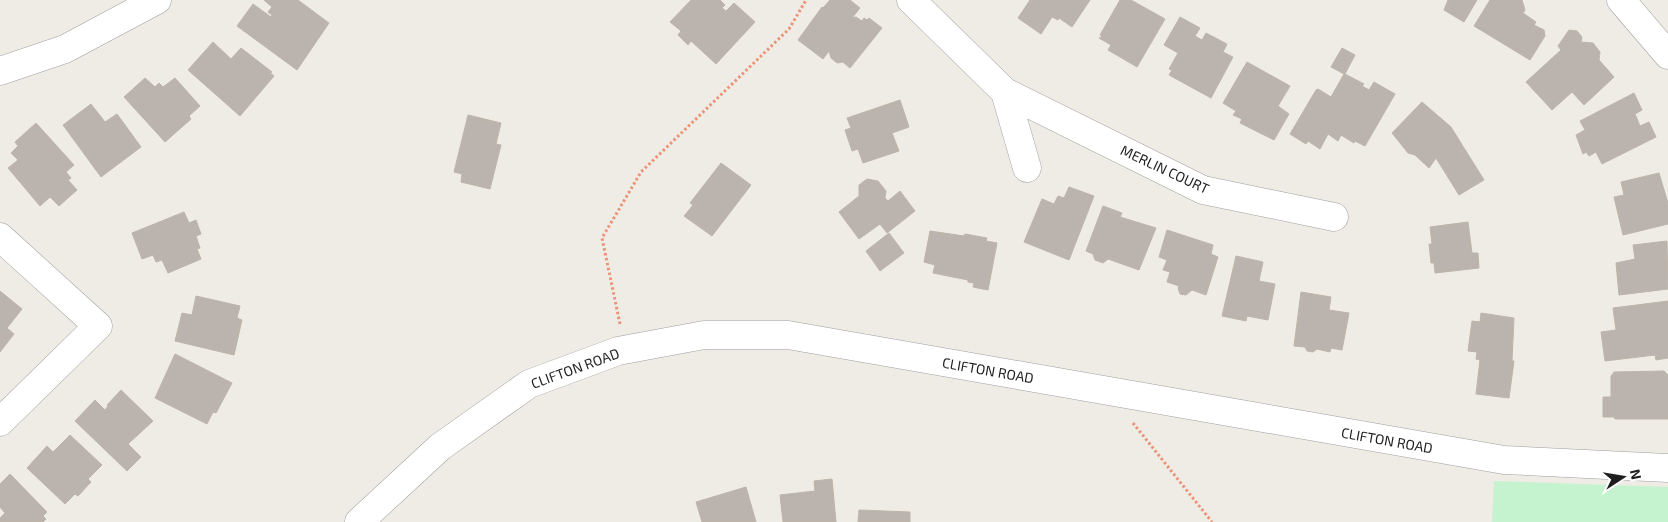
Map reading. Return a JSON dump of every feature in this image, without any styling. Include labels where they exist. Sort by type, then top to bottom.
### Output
[{"type":"street","points":[[0,71],[65,49],[156,0]]},
{"type":"street","name":"MERLIN COURT","points":[[911,0],[1005,92],[1203,190],[1334,217]]},
{"type":"street","points":[[1621,0],[1668,55]]},
{"type":"street","name":"MERLIN COURT","points":[[1005,92],[1027,168]]},
{"type":"street","points":[[0,237],[98,326],[0,422]]},
{"type":"street","name":"CLIFTON ROAD","points":[[359,522],[440,447],[529,384],[626,350],[704,336],[788,335],[1504,460],[1668,468]]},
{"type":"path","points":[[626,350],[602,238],[641,172],[789,29],[806,0]]},
{"type":"path","points":[[1132,422],[1212,522]]},
{"type":"green space","points":[[1494,481],[1668,487],[1668,522],[1492,522]]},
{"type":"building","points":[[264,0],[298,0],[329,23],[297,70],[237,26],[253,4],[271,17],[272,15],[268,12],[272,7]]},
{"type":"building","points":[[691,0],[720,0],[725,5],[722,8],[726,11],[734,3],[755,22],[716,64],[691,41],[688,45],[678,35],[681,31],[670,22]]},
{"type":"building","points":[[830,0],[850,0],[860,8],[852,18],[856,17],[862,21],[864,18],[867,20],[869,18],[882,28],[850,68],[843,62],[837,63],[831,58],[829,51],[823,59],[798,40],[822,7]]},
{"type":"building","points":[[1030,0],[1090,0],[1072,27],[1059,18],[1058,20],[1052,17],[1041,34],[1018,18]]},
{"type":"building","points":[[1120,0],[1131,0],[1165,19],[1137,67],[1108,50],[1111,45],[1099,38],[1102,37],[1100,35]]},
{"type":"building","points":[[1448,0],[1477,0],[1464,22],[1444,10]]},
{"type":"building","points":[[1490,0],[1522,0],[1525,10],[1523,13],[1536,22],[1534,25],[1544,30],[1545,36],[1530,60],[1474,26]]},
{"type":"building","points":[[1180,17],[1200,28],[1195,36],[1202,40],[1206,33],[1227,44],[1223,52],[1233,57],[1211,98],[1169,75],[1172,70],[1169,69],[1178,53],[1164,45]]},
{"type":"building","points":[[1569,30],[1577,31],[1582,37],[1581,42],[1593,43],[1600,52],[1599,60],[1614,77],[1584,105],[1572,92],[1552,110],[1526,82],[1561,50],[1558,46]]},
{"type":"building","points":[[213,42],[231,59],[241,48],[272,72],[270,73],[274,76],[240,116],[188,70]]},
{"type":"building","points":[[1342,48],[1355,55],[1345,74],[1364,84],[1362,86],[1369,90],[1374,82],[1395,94],[1365,146],[1355,141],[1354,143],[1341,135],[1338,141],[1328,134],[1320,149],[1308,141],[1306,144],[1290,134],[1316,90],[1318,89],[1331,97],[1344,74],[1331,67]]},
{"type":"building","points":[[1247,62],[1290,86],[1278,106],[1289,114],[1274,140],[1240,123],[1242,119],[1233,115],[1236,111],[1223,103]]},
{"type":"building","points":[[145,78],[155,87],[159,83],[163,87],[175,78],[200,106],[189,116],[191,119],[165,142],[124,97]]},
{"type":"building","points":[[1634,93],[1642,110],[1635,114],[1640,126],[1649,122],[1656,137],[1602,164],[1596,152],[1589,156],[1586,152],[1583,154],[1576,135],[1585,130],[1580,121]]},
{"type":"building","points":[[900,100],[909,127],[892,133],[899,151],[863,163],[858,149],[852,151],[845,130],[851,128],[847,118]]},
{"type":"building","points":[[1422,102],[1451,127],[1484,180],[1459,195],[1436,158],[1429,168],[1415,155],[1408,153],[1392,133]]},
{"type":"building","points":[[91,104],[105,122],[117,114],[141,147],[101,177],[63,125]]},
{"type":"building","points":[[468,115],[501,123],[496,144],[501,145],[490,189],[461,182],[462,174],[454,172]]},
{"type":"building","points":[[36,123],[74,165],[66,172],[71,178],[68,180],[77,190],[59,206],[50,197],[40,206],[8,168],[18,160],[11,153],[18,146],[15,142]]},
{"type":"building","points":[[721,163],[751,185],[712,236],[684,216],[693,205],[690,203]]},
{"type":"building","points":[[1659,173],[1668,203],[1668,224],[1623,235],[1614,197],[1624,195],[1621,182]]},
{"type":"building","points":[[867,179],[878,181],[886,191],[885,198],[888,201],[900,191],[915,211],[887,233],[880,224],[859,239],[839,212],[859,196],[859,185]]},
{"type":"building","points":[[1069,187],[1094,196],[1069,260],[1024,242],[1042,199],[1054,204],[1058,196],[1064,198]]},
{"type":"building","points":[[1103,206],[1122,213],[1120,217],[1156,228],[1139,270],[1108,259],[1103,263],[1095,260],[1093,254],[1086,251]]},
{"type":"building","points":[[184,212],[189,223],[196,220],[201,234],[196,236],[200,248],[197,249],[201,259],[168,273],[162,260],[156,262],[153,255],[142,259],[132,233]]},
{"type":"building","points":[[1468,222],[1472,253],[1478,253],[1479,268],[1435,273],[1434,263],[1431,263],[1429,244],[1432,244],[1430,227]]},
{"type":"building","points":[[1167,230],[1213,245],[1211,254],[1218,257],[1206,295],[1192,290],[1186,295],[1180,294],[1179,286],[1167,282],[1170,272],[1163,270],[1167,260],[1159,257]]},
{"type":"building","points":[[930,231],[964,236],[965,234],[987,238],[986,241],[997,243],[988,290],[973,287],[974,283],[968,282],[968,280],[933,273],[935,265],[924,262]]},
{"type":"building","points":[[889,233],[904,253],[880,271],[866,251]]},
{"type":"building","points":[[1667,241],[1668,289],[1619,295],[1616,263],[1635,259],[1633,245]]},
{"type":"building","points":[[1236,256],[1263,262],[1259,281],[1275,284],[1268,320],[1247,316],[1246,321],[1222,316]]},
{"type":"building","points":[[0,291],[22,309],[7,328],[14,334],[0,352]]},
{"type":"building","points":[[1301,292],[1331,297],[1329,310],[1349,313],[1342,350],[1331,348],[1330,352],[1317,349],[1313,352],[1307,351],[1305,347],[1294,346]]},
{"type":"building","points":[[196,296],[240,306],[237,318],[242,320],[234,355],[175,341],[182,313],[192,315]]},
{"type":"building","points":[[1668,301],[1668,358],[1656,360],[1655,355],[1605,361],[1601,332],[1616,330],[1613,308]]},
{"type":"building","points":[[1481,313],[1514,318],[1512,361],[1514,361],[1509,398],[1476,394],[1480,360],[1476,359],[1477,352],[1468,351],[1472,321],[1480,322]]},
{"type":"building","points":[[175,354],[232,383],[216,413],[213,412],[207,424],[155,398]]},
{"type":"building","points":[[1664,371],[1668,375],[1668,419],[1615,419],[1614,417],[1603,417],[1603,397],[1611,397],[1611,376],[1614,372]]},
{"type":"building","points":[[121,390],[153,421],[128,444],[141,457],[127,471],[75,421],[95,400],[105,410],[107,405]]},
{"type":"building","points":[[70,435],[102,465],[88,479],[91,482],[78,496],[75,494],[65,504],[27,468],[47,446],[53,452]]},
{"type":"building","points":[[10,474],[47,512],[43,516],[46,519],[43,522],[0,522],[0,518],[5,513],[0,507],[0,484]]},
{"type":"building","points":[[832,479],[836,522],[783,522],[780,495],[815,491],[814,481]]},
{"type":"building","points":[[746,487],[756,522],[702,522],[696,502]]},
{"type":"building","points":[[859,510],[910,512],[910,522],[858,522]]}]
